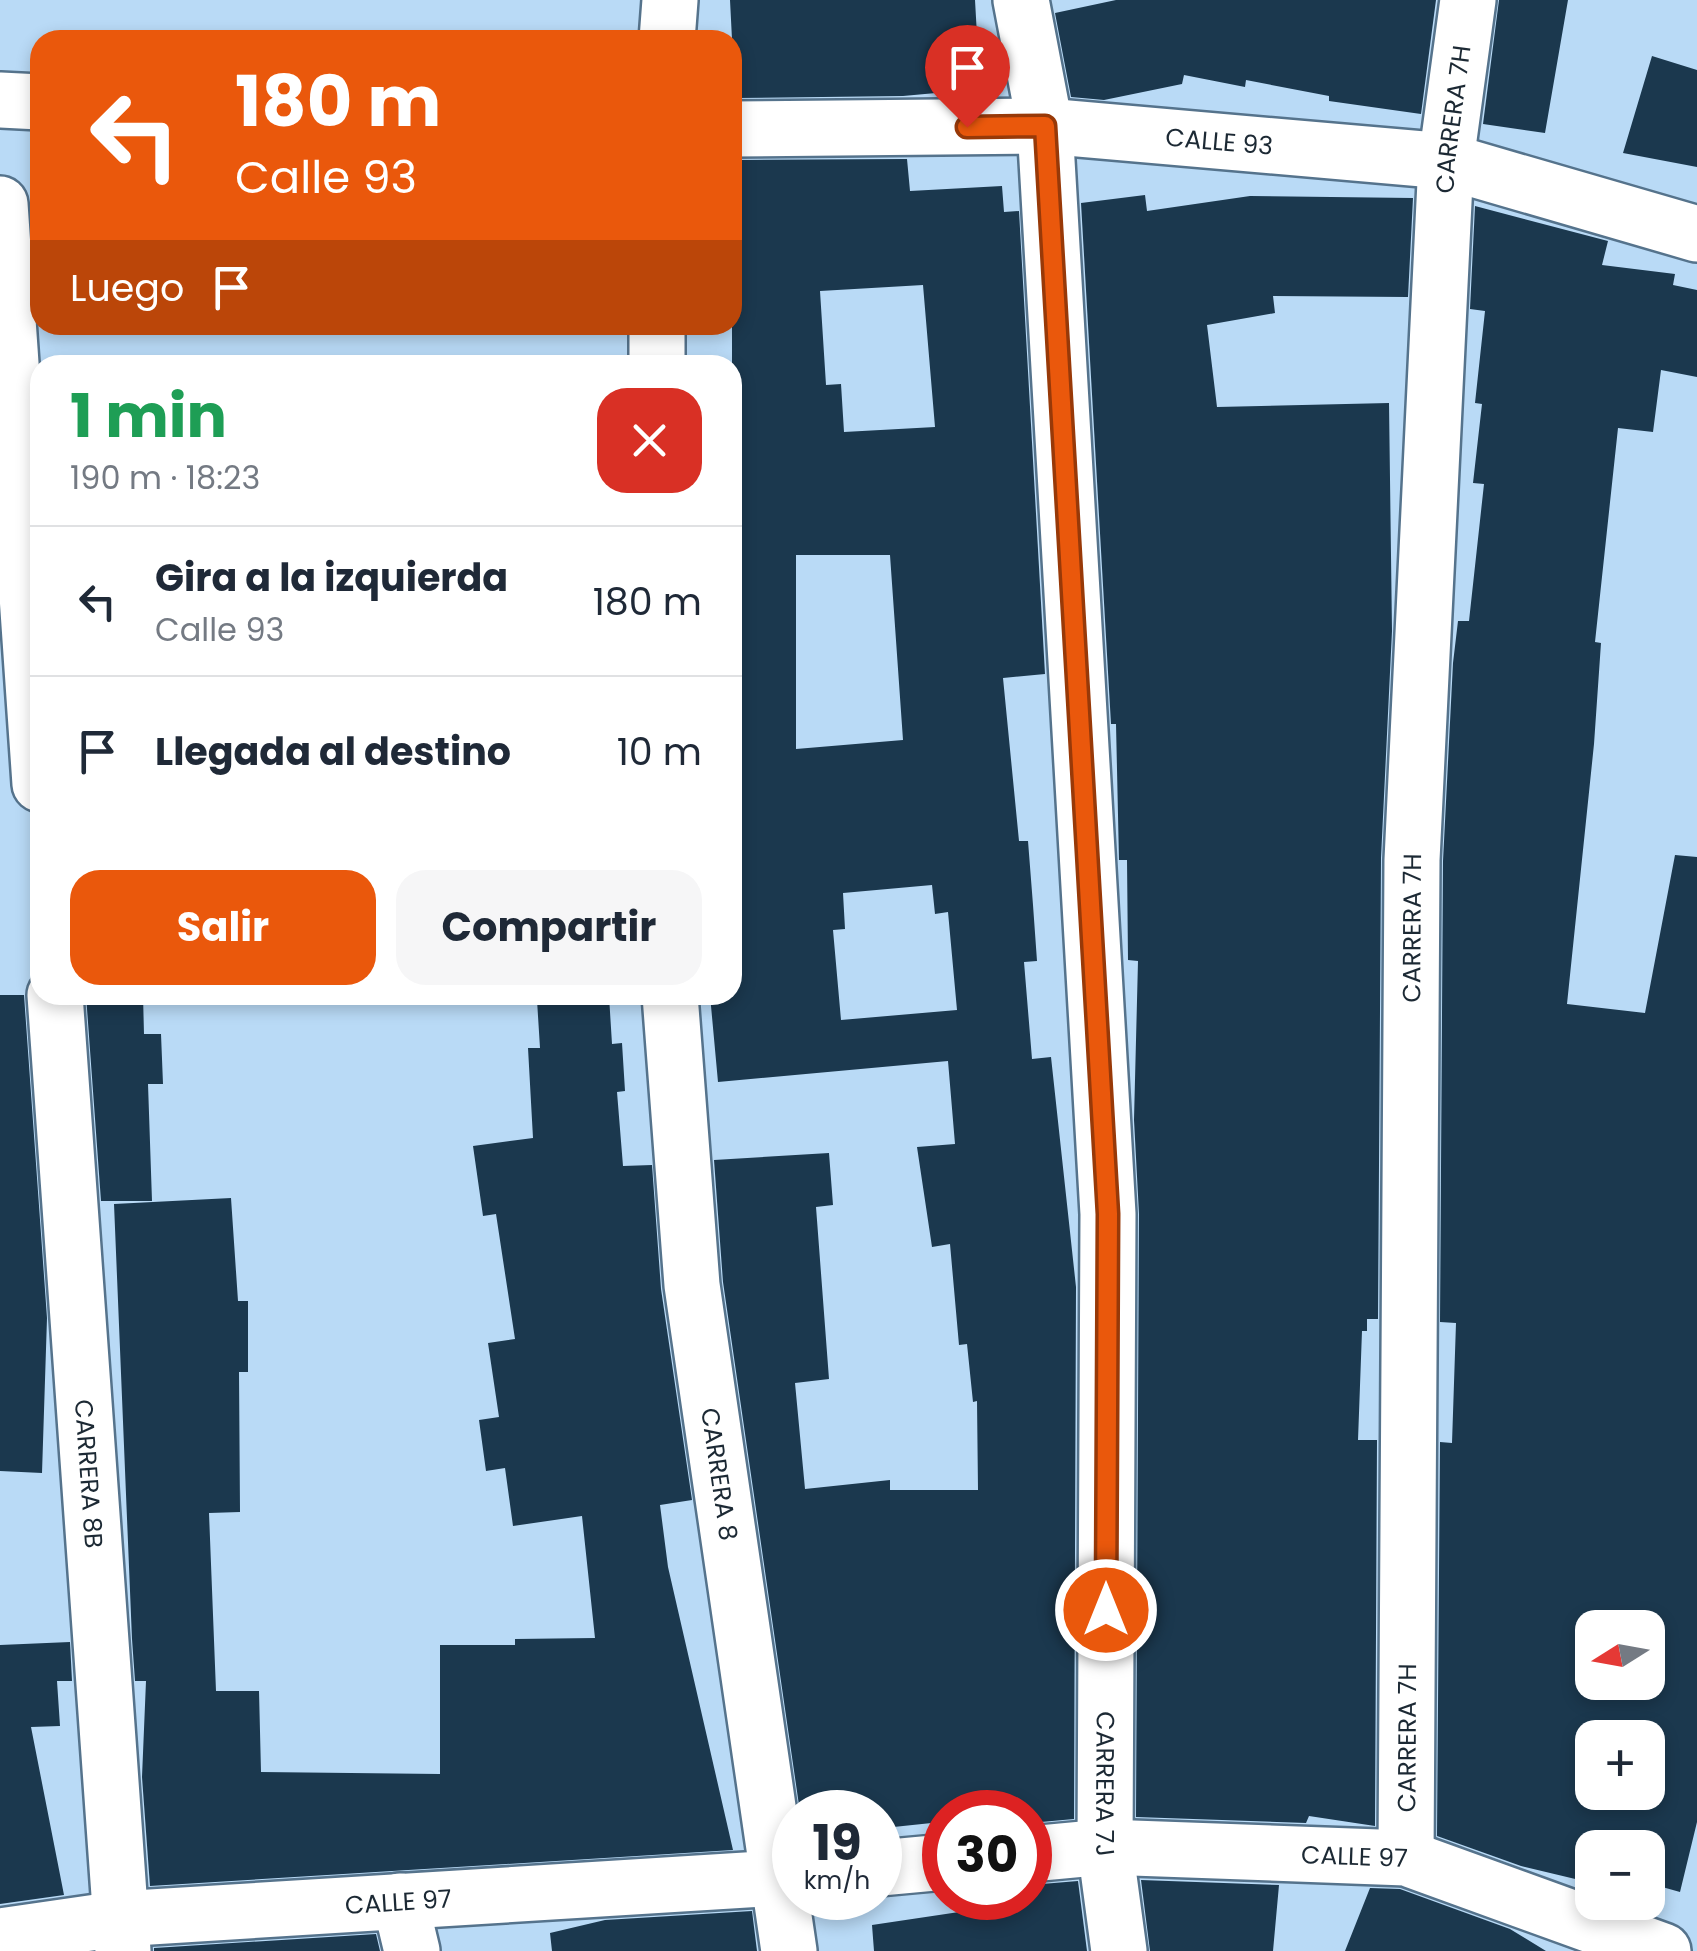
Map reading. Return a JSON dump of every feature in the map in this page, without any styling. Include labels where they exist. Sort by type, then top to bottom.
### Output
[{"type":"street","points":[[667,30],[670,0]]},
{"type":"street","name":"CARRERA 7J","points":[[1021,0],[1045,126],[1108,1214],[1106,1847],[1119,1951]]},
{"type":"street","name":"CARRERA 7H","points":[[1406,1858],[1412,860],[1446,161],[1468,0]]},
{"type":"street","points":[[0,100],[30,102]]},
{"type":"street","name":"CALLE 93","points":[[742,129],[1045,126],[1446,161],[1697,234]]},
{"type":"street","points":[[0,204],[30,639]]},
{"type":"street","name":"CARRERA 8B","points":[[55,1005],[120,1935]]},
{"type":"street","name":"CARRERA 8","points":[[671,1005],[692,1285],[773,1790]]},
{"type":"street","name":"CALLE 97","points":[[1052,1852],[1106,1847],[1406,1858],[1663,1951]]},
{"type":"street","name":"CALLE 97","points":[[0,1936],[406,1926],[772,1880]]},
{"type":"street","name":"CARRERA 8","points":[[788,1920],[789,1951]]},
{"type":"building","points":[[730,0],[975,0],[980,89],[903,96],[742,98],[742,30],[732,30]]},
{"type":"building","points":[[1116,0],[1436,0],[1421,114],[1329,101],[1329,96],[1246,80],[1245,87],[1184,75],[1182,84],[1104,100],[1071,97],[1055,13]]},
{"type":"building","points":[[1499,0],[1568,0],[1545,133],[1483,124]]},
{"type":"building","points":[[1652,56],[1697,70],[1697,167],[1623,153]]},
{"type":"building","points":[[907,159],[910,191],[1002,186],[1004,212],[1019,211],[1045,674],[1003,678],[1019,841],[1028,841],[1033,905],[1037,961],[1024,962],[1032,1059],[1051,1057],[1076,1287],[1074,1819],[1052,1821],[1052,1790],[922,1790],[922,1824],[902,1826],[902,1790],[797,1790],[723,1282],[714,1160],[829,1153],[833,1205],[816,1207],[829,1379],[795,1383],[805,1489],[890,1480],[890,1490],[978,1490],[977,1401],[973,1402],[967,1344],[959,1345],[950,1244],[932,1247],[917,1147],[955,1144],[948,1061],[718,1082],[711,1005],[742,1005],[742,355],[732,355],[732,335],[742,335],[742,160]],"holes":[[[923,285],[935,427],[844,432],[841,384],[826,385],[820,291]],[[796,555],[890,555],[903,740],[796,749]],[[932,885],[935,914],[948,912],[957,1010],[841,1020],[833,930],[845,929],[843,893]]]},
{"type":"building","points":[[1145,195],[1147,211],[1250,196],[1413,198],[1408,297],[1273,296],[1275,313],[1207,325],[1217,407],[1389,403],[1392,631],[1381,858],[1378,1319],[1367,1319],[1367,1331],[1362,1331],[1358,1440],[1377,1440],[1375,1826],[1309,1816],[1306,1823],[1136,1817],[1139,1214],[1134,1120],[1138,961],[1128,960],[1127,860],[1119,860],[1116,724],[1111,724],[1081,203]]},
{"type":"building","points":[[1475,206],[1608,241],[1602,265],[1675,274],[1673,285],[1697,290],[1697,377],[1661,370],[1653,432],[1618,428],[1595,642],[1601,643],[1594,744],[1567,1004],[1645,1013],[1675,855],[1697,857],[1697,1822],[1680,1892],[1665,1888],[1665,1830],[1575,1830],[1575,1879],[1521,1866],[1437,1836],[1440,1442],[1452,1443],[1456,1323],[1440,1322],[1443,861],[1453,663],[1458,621],[1469,621],[1484,484],[1473,483],[1482,404],[1475,403],[1485,311],[1470,309]]},
{"type":"building","points":[[0,995],[24,995],[47,1318],[42,1473],[0,1471]]},
{"type":"building","points":[[87,1005],[143,1005],[144,1034],[161,1034],[163,1084],[148,1084],[152,1201],[101,1201]]},
{"type":"building","points":[[537,1005],[610,1005],[612,1044],[622,1043],[625,1091],[617,1092],[623,1166],[652,1165],[661,1289],[692,1500],[660,1505],[668,1567],[733,1850],[150,1886],[142,1777],[146,1681],[135,1681],[132,1639],[114,1204],[231,1198],[238,1301],[248,1301],[248,1372],[239,1372],[240,1512],[209,1513],[216,1691],[259,1691],[261,1772],[440,1774],[440,1645],[515,1645],[515,1639],[595,1638],[582,1516],[513,1526],[505,1468],[486,1471],[479,1420],[499,1417],[488,1343],[515,1339],[496,1214],[483,1216],[473,1146],[533,1138],[528,1048],[540,1048]]},
{"type":"building","points":[[70,1642],[72,1681],[57,1681],[60,1726],[31,1727],[64,1895],[0,1904],[0,1645]]},
{"type":"building","points":[[1141,1880],[1279,1885],[1273,1951],[1150,1951]]},
{"type":"building","points":[[1078,1881],[1087,1951],[874,1951],[872,1925],[922,1918],[1052,1920],[1052,1883]]},
{"type":"building","points":[[1370,1888],[1400,1889],[1510,1929],[1546,1951],[1345,1951]]},
{"type":"building","points":[[752,1911],[757,1951],[552,1951],[550,1933],[605,1920]]},
{"type":"building","points":[[376,1934],[380,1951],[154,1951],[154,1948]]},
{"type":"route","points":[[967,127],[1045,126],[1108,1214],[1106,1610]]}]
